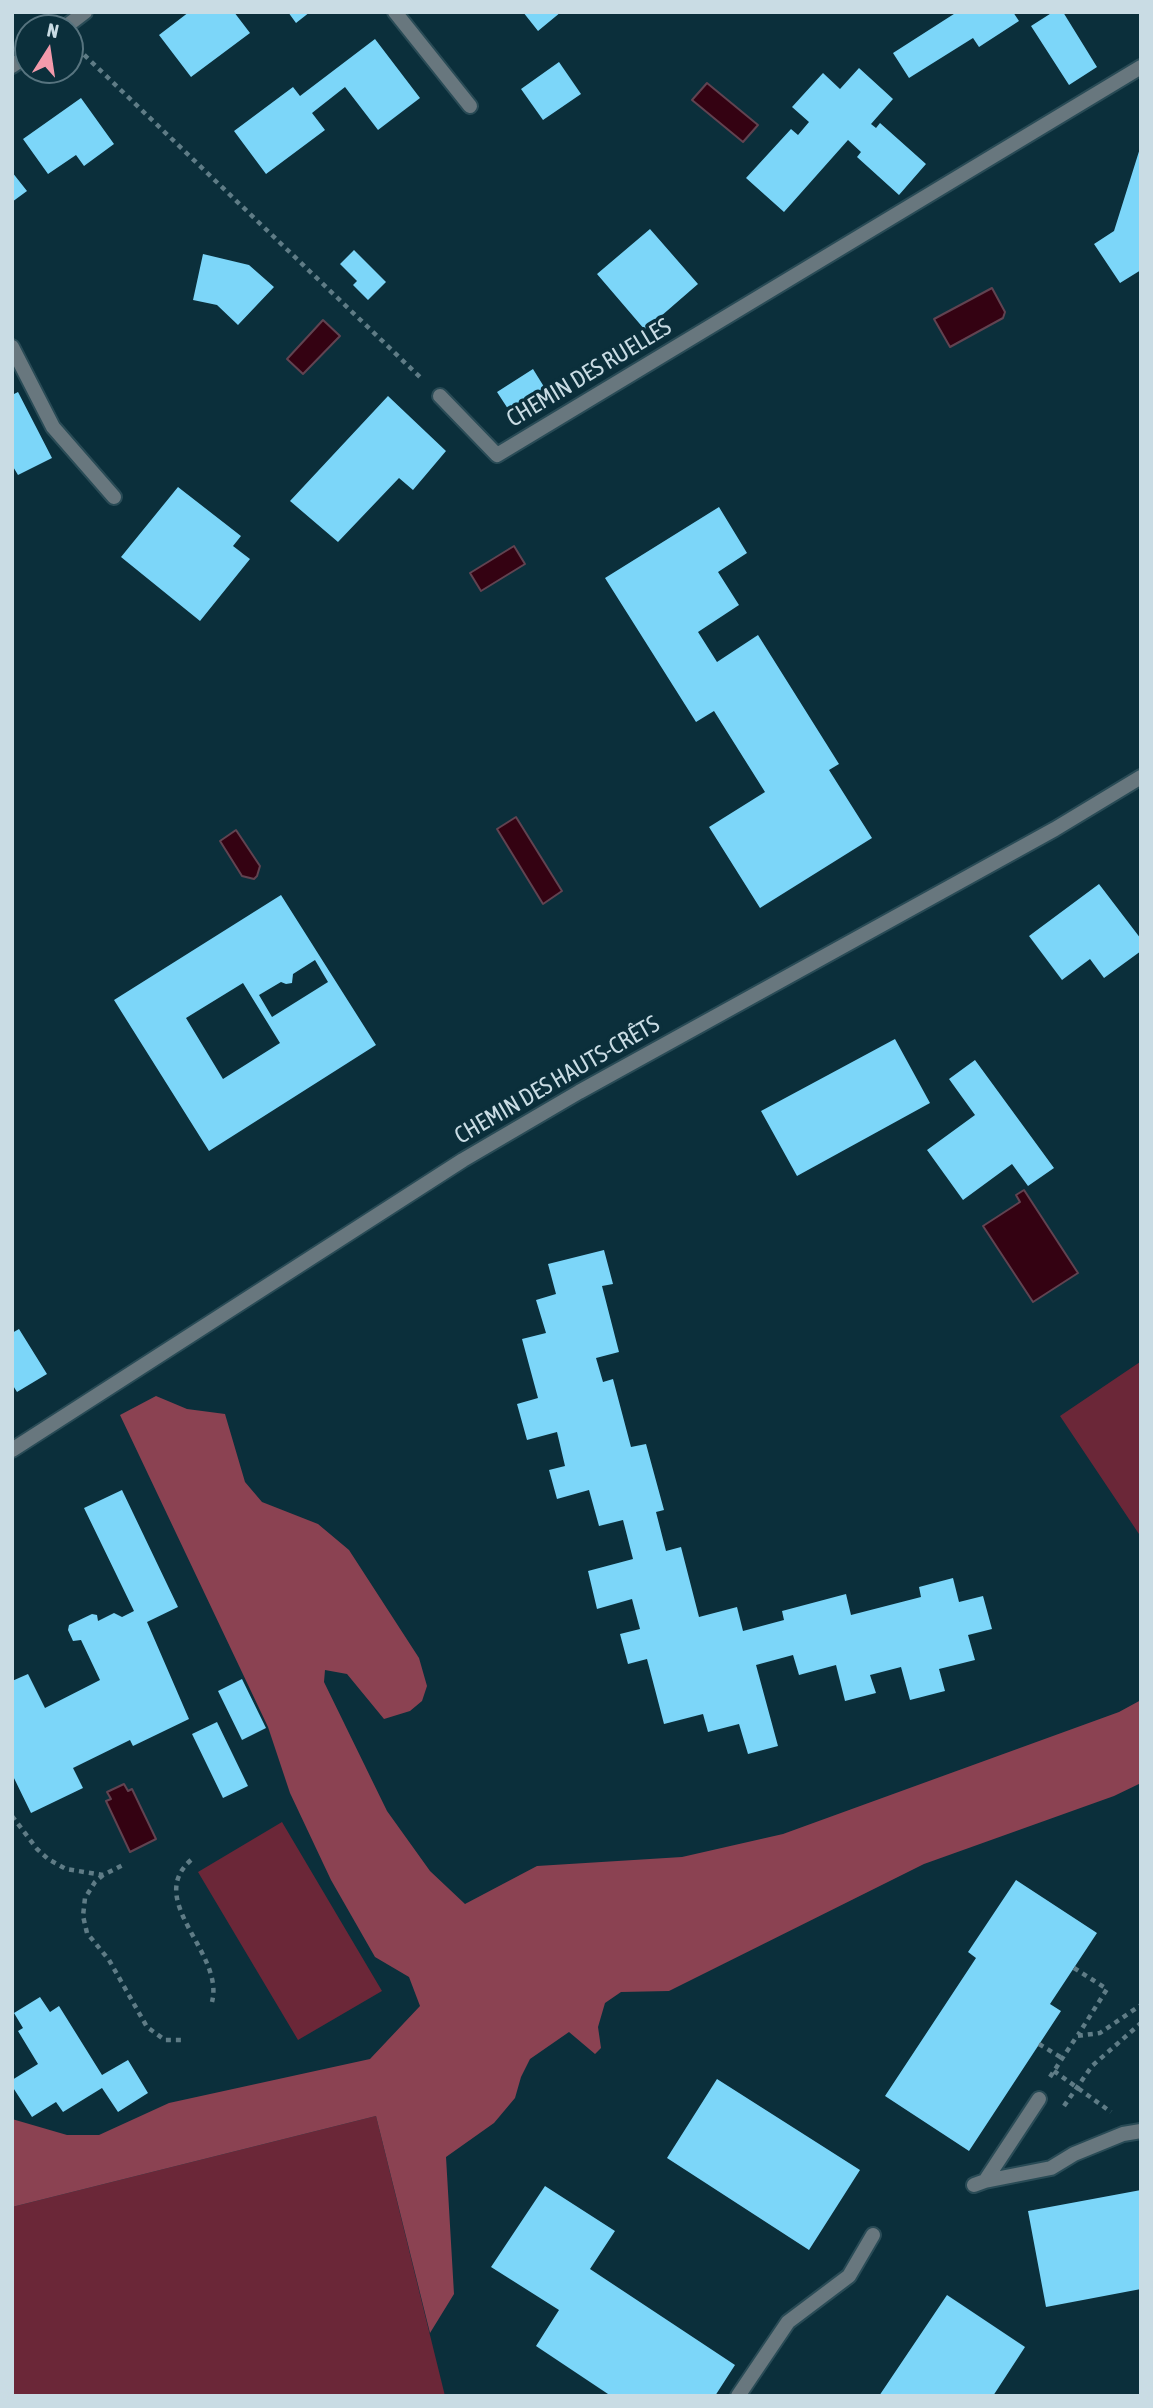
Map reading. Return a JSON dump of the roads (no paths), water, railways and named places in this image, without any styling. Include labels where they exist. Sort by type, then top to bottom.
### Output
[{"type":"street","points":[[395,12],[470,106]]},
{"type":"street","name":"CHEMIN DES RUELLES","points":[[440,396],[497,455],[1141,67]]},
{"type":"street","points":[[12,347],[52,427],[114,497]]},
{"type":"street","name":"CHEMIN DES HAUTS-CRÊTS","points":[[12,1450],[463,1160],[579,1092],[1055,829],[1141,777]]},
{"type":"street","points":[[1039,2099],[979,2183],[1051,2168],[1074,2154],[1123,2134],[1141,2132]]},
{"type":"street","points":[[738,2396],[788,2322],[849,2276],[873,2235]]}]
